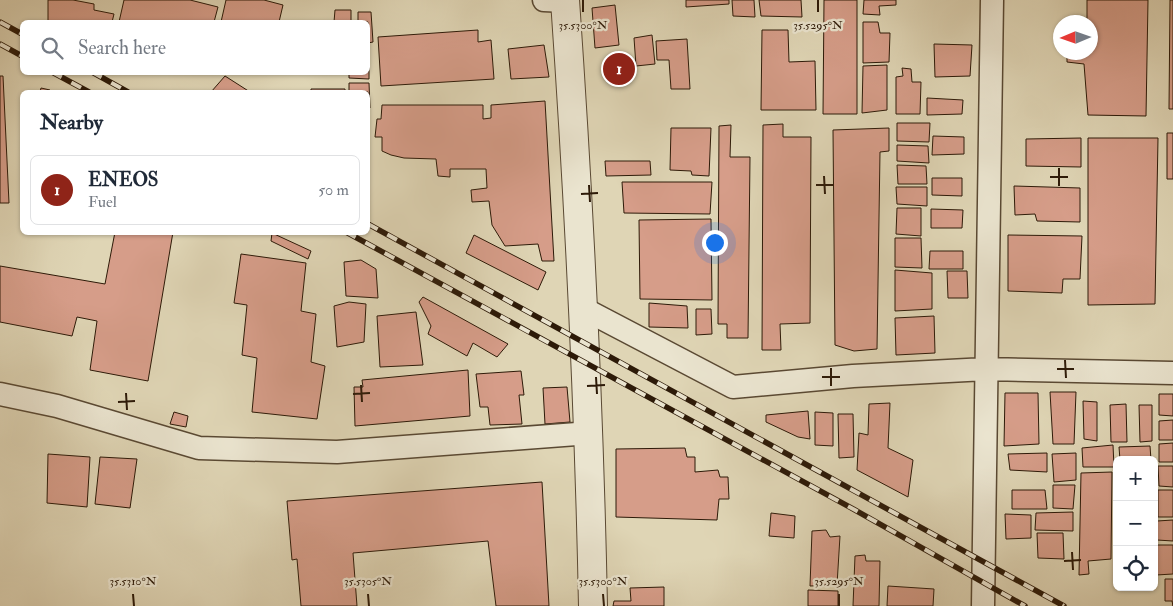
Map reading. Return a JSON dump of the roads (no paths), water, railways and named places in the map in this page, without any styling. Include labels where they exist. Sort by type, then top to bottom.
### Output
[{"type":"street","points":[[558,0],[584,309],[590,433],[592,606]]},
{"type":"street","points":[[983,606],[992,0]]},
{"type":"street","points":[[584,309],[733,387],[852,376],[986,369],[1173,373]]},
{"type":"street","points":[[0,394],[57,406],[199,448],[337,452],[590,433]]},
{"type":"railway","points":[[0,22],[20,33]]},
{"type":"railway","points":[[0,44],[20,55]]},
{"type":"railway","points":[[58,75],[85,90]]},
{"type":"railway","points":[[97,75],[124,90]]},
{"type":"railway","points":[[370,225],[1064,606]]},
{"type":"railway","points":[[351,235],[855,510],[1025,606]]},
{"type":"place","name":"ENEOS","points":[[619,69]]}]
